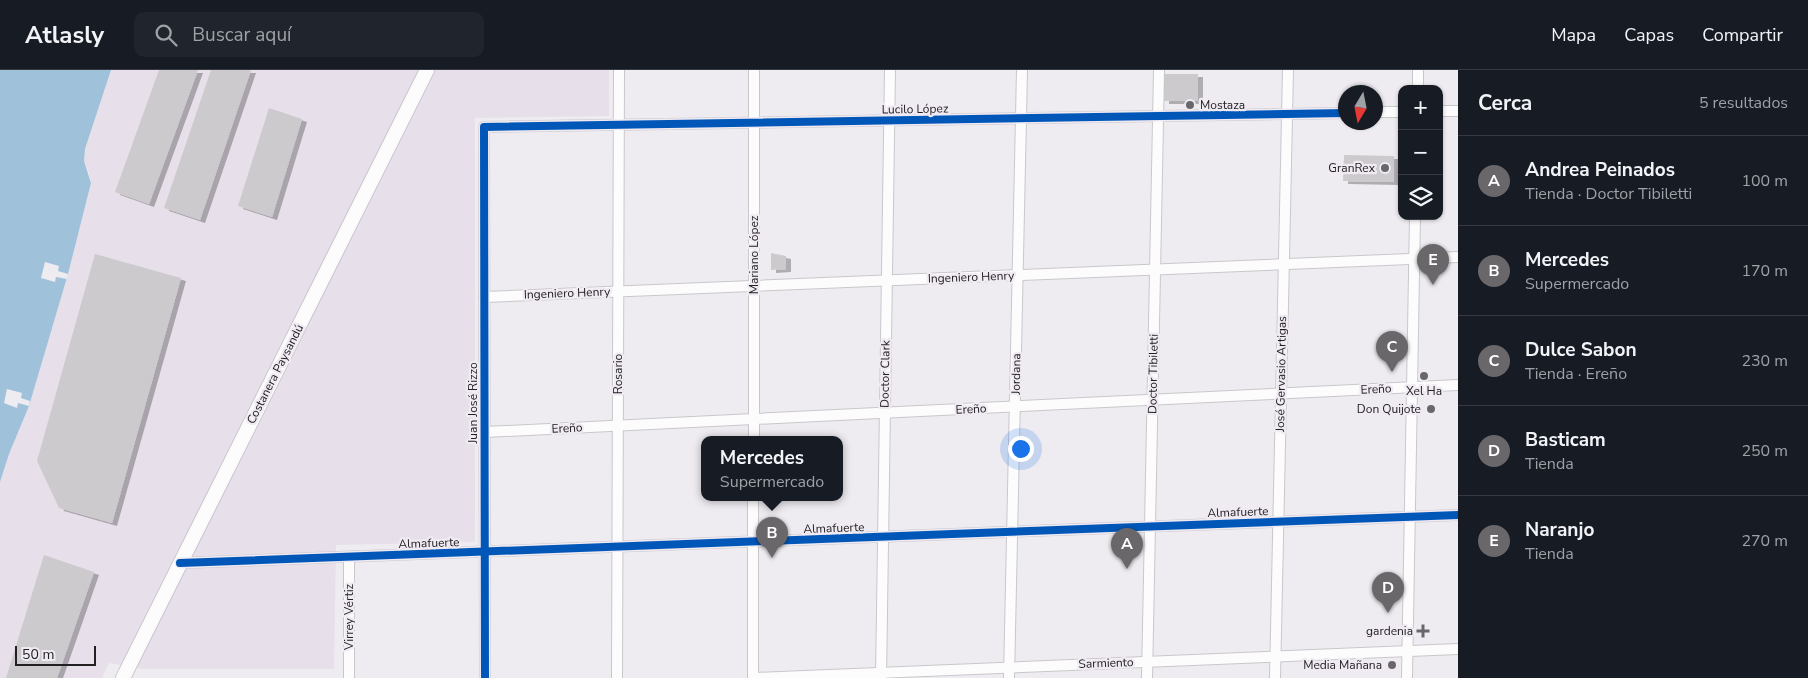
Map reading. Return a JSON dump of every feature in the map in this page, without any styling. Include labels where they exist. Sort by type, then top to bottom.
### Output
[{"type":"main road","name":"Costanera Paysandú","points":[[123,678],[427,70]]},
{"type":"street","name":"Rosario","points":[[617,678],[619,70]]},
{"type":"street","name":"Mariano López","points":[[754,70],[754,436]]},
{"type":"street","name":"Doctor Clark","points":[[881,675],[890,70]]},
{"type":"street","name":"Jordana","points":[[1010,673],[1022,70]]},
{"type":"street","name":"Doctor Tibiletti","points":[[1147,678],[1159,70]]},
{"type":"street","name":"José Gervasio Artigas","points":[[1275,678],[1288,70]]},
{"type":"street","points":[[1418,70],[1418,85]]},
{"type":"street","points":[[1443,111],[1458,111]]},
{"type":"street","points":[[1383,112],[1398,112]]},
{"type":"street","name":"Lucilo López","points":[[484,127],[1338,113]]},
{"type":"street","name":"Juan José Rizzo","points":[[484,127],[485,678]]},
{"type":"street","points":[[1407,678],[1415,220]]},
{"type":"street","name":"Ingeniero Henry","points":[[484,297],[1458,257]]},
{"type":"street","name":"Ereño","points":[[485,432],[1458,385]]},
{"type":"street","points":[[753,501],[754,678]]},
{"type":"street","name":"Almafuerte","points":[[180,563],[1458,516]]},
{"type":"street","name":"Virrey Vértiz","points":[[349,557],[349,678]]},
{"type":"street","name":"Sarmiento","points":[[754,678],[1010,673],[1147,662],[1458,649]]},
{"type":"shaded area","points":[[111,70],[609,70],[609,116],[475,118],[475,542],[336,545],[334,669],[143,669],[109,663],[102,678],[0,678],[0,482],[9,454],[29,406],[68,274],[91,183],[84,161],[85,149]]},
{"type":"water","points":[[0,70],[111,70],[85,149],[84,161],[91,183],[68,274],[29,406],[9,454],[0,482]]},
{"type":"pier","points":[[45,262],[59,266],[58,271],[68,274],[67,279],[56,277],[55,282],[41,278]]},
{"type":"pier","points":[[7,389],[22,393],[21,398],[30,401],[29,406],[18,403],[17,408],[4,403]]},
{"type":"building","points":[[159,70],[198,70],[149,204],[115,192]]},
{"type":"building","points":[[211,70],[251,70],[200,220],[164,208]]},
{"type":"building","points":[[1164,74],[1198,74],[1198,101],[1164,101]]},
{"type":"building","points":[[269,108],[302,119],[272,217],[238,206]]},
{"type":"building","points":[[1344,155],[1394,156],[1394,182],[1343,181]]},
{"type":"building","points":[[771,253],[786,256],[786,269],[771,270]]},
{"type":"building","points":[[95,254],[181,278],[112,523],[59,508],[37,461]]},
{"type":"building","points":[[44,555],[94,572],[57,678],[6,678]]},
{"type":"cycle path","points":[[485,678],[484,127],[1338,113]]},
{"type":"cycle path","points":[[180,563],[1458,515]]},
{"type":"place","name":"Mostaza","points":[[1190,105]]},
{"type":"place","name":"GranRex","points":[[1385,168]]},
{"type":"place","name":"Naranjo","points":[[1433,285]]},
{"type":"place","name":"Dulce Sabon","points":[[1392,372]]},
{"type":"place","name":"Xel Ha","points":[[1424,376]]},
{"type":"place","name":"Don Quijote","points":[[1431,409]]},
{"type":"place","name":"Mercedes","points":[[772,558]]},
{"type":"place","name":"Andrea Peinados","points":[[1127,569]]},
{"type":"place","name":"Basticam","points":[[1388,613]]},
{"type":"place","name":"gardenia","points":[[1423,631]]},
{"type":"place","name":"Media Mañana","points":[[1392,665]]}]
